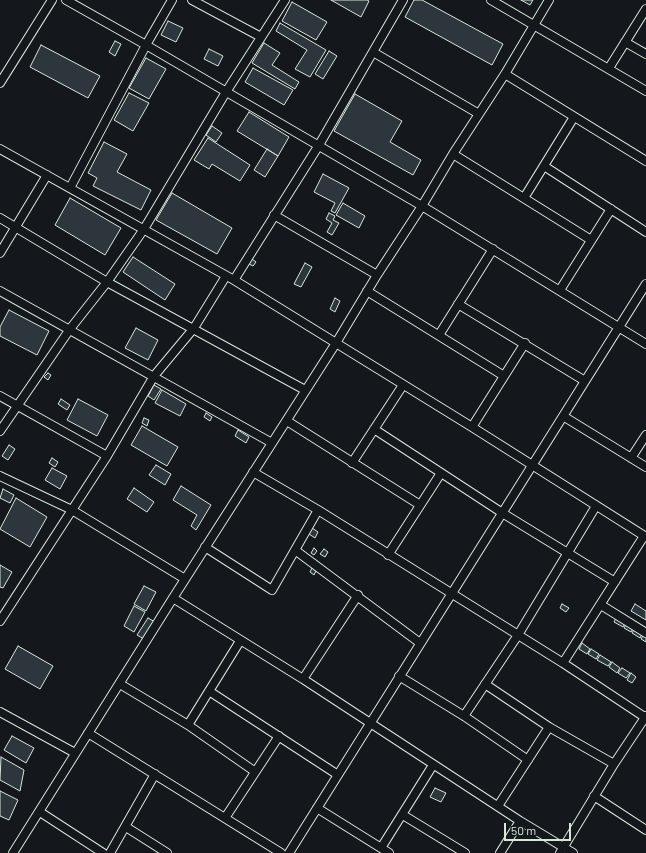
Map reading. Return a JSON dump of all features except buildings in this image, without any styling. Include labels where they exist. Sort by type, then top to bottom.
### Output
[{"type":"street","points":[[0,84],[52,0]]},
{"type":"street","points":[[66,0],[319,145],[422,206],[646,344]]},
{"type":"street","points":[[70,188],[146,45],[172,0]]},
{"type":"street","points":[[192,0],[261,37]]},
{"type":"street","points":[[0,431],[70,329],[107,282],[144,230],[226,92],[285,0]]},
{"type":"street","points":[[234,280],[319,145],[403,0]]},
{"type":"street","points":[[491,0],[646,91]]},
{"type":"street","points":[[14,853],[173,598],[287,421],[453,154],[505,74],[548,0]]},
{"type":"street","points":[[609,68],[646,9]]},
{"type":"street","points":[[625,42],[646,54]]},
{"type":"street","points":[[373,52],[479,114]]},
{"type":"street","points":[[505,74],[574,117],[645,158]]},
{"type":"street","points":[[524,198],[574,117]]},
{"type":"street","points":[[0,149],[234,280],[645,536],[563,663]]},
{"type":"street","points":[[453,154],[591,240]]},
{"type":"street","points":[[544,166],[646,232]]},
{"type":"street","points":[[0,253],[47,175]]},
{"type":"street","points":[[560,290],[611,209]]},
{"type":"street","points":[[274,215],[377,275]]},
{"type":"street","points":[[0,218],[107,282],[194,328],[305,390]]},
{"type":"street","points":[[439,335],[493,249]]},
{"type":"street","points":[[0,621],[107,456],[154,376],[194,328],[226,276]]},
{"type":"street","points":[[289,853],[369,723],[504,514],[531,465],[646,284]]},
{"type":"street","points":[[0,291],[154,376],[272,444]]},
{"type":"street","points":[[367,291],[504,376]]},
{"type":"street","points":[[458,304],[525,343],[585,381]]},
{"type":"street","points":[[472,427],[525,343]]},
{"type":"street","points":[[352,463],[403,385]]},
{"type":"street","points":[[0,396],[107,456]]},
{"type":"street","points":[[563,416],[646,467]]},
{"type":"street","points":[[287,421],[420,505]]},
{"type":"street","points":[[374,429],[504,514],[615,582]]},
{"type":"street","points":[[631,458],[646,435]]},
{"type":"street","points":[[253,472],[318,510],[563,663],[646,717],[614,764],[562,850]]},
{"type":"street","points":[[388,555],[441,473]]},
{"type":"street","points":[[0,476],[72,510],[185,579]]},
{"type":"street","points":[[464,716],[518,635],[596,506]]},
{"type":"street","points":[[205,548],[272,590],[318,510]]},
{"type":"street","points":[[295,550],[358,595],[420,643]]},
{"type":"street","points":[[303,679],[358,595]]},
{"type":"street","points":[[173,598],[303,679],[498,806],[562,850],[573,853]]},
{"type":"street","points":[[601,605],[646,633]]},
{"type":"street","points":[[188,725],[240,641]]},
{"type":"street","points":[[399,676],[464,716],[528,760]]},
{"type":"street","points":[[120,684],[188,725],[254,771]]},
{"type":"street","points":[[485,684],[549,727],[614,764]]},
{"type":"street","points":[[209,691],[338,775]]},
{"type":"street","points":[[0,712],[75,754]]},
{"type":"street","points":[[498,806],[549,727]]},
{"type":"street","points":[[88,733],[281,853]]},
{"type":"street","points":[[225,818],[254,771],[279,736]]},
{"type":"street","points":[[381,848],[433,765]]},
{"type":"street","points":[[110,853],[155,774]]},
{"type":"street","points":[[594,796],[646,830]]},
{"type":"street","points":[[317,808],[389,853]]},
{"type":"street","points":[[40,812],[103,853]]},
{"type":"street","points":[[403,815],[465,853]]},
{"type":"street","points":[[500,853],[520,821]]},
{"type":"street","points":[[126,827],[168,853]]}]
